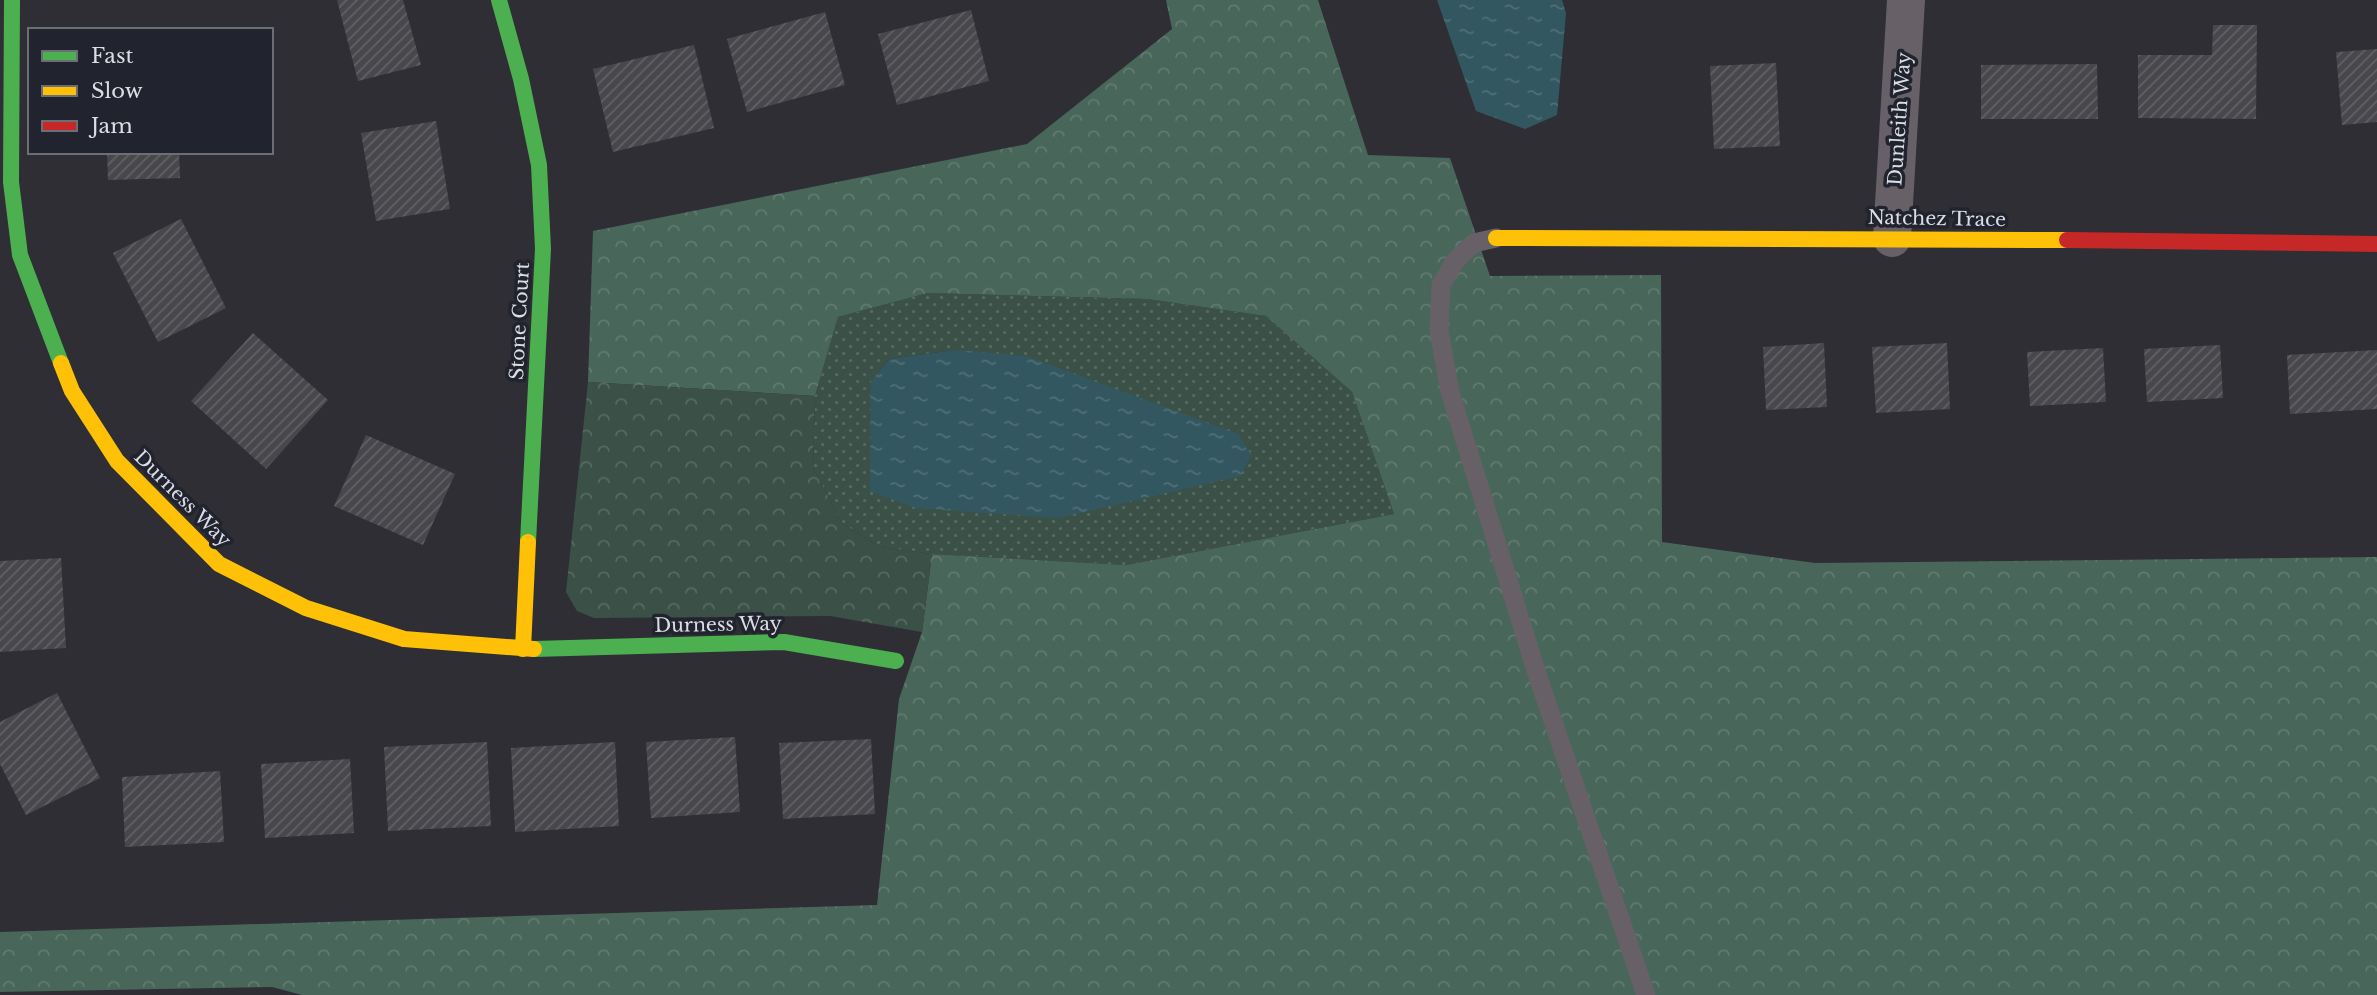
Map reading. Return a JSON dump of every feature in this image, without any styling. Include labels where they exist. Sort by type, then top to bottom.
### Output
[{"type":"street","name":"Durness Way","points":[[12,0],[11,182],[20,255],[72,391],[117,461],[219,564],[306,608],[404,639],[523,649],[783,642],[897,661]]},
{"type":"street","name":"Stone Court","points":[[500,0],[521,79],[539,165],[543,249],[523,649]]},
{"type":"street","name":"Dunleith Way","points":[[1892,238],[1906,0]]},
{"type":"street","name":"Natchez Trace","points":[[1496,238],[1892,238],[2377,244]]},
{"type":"lane","points":[[1496,238],[1474,243],[1455,261],[1441,285],[1439,331],[1450,392],[1537,674],[1646,995]]},
{"type":"green space","points":[[1166,0],[1318,0],[1368,155],[1450,158],[1490,276],[1661,275],[1662,542],[1815,563],[2377,557],[2377,995],[302,995],[272,987],[0,992],[0,932],[877,905],[899,699],[922,632],[932,554],[1126,565],[1394,514],[1352,392],[1266,316],[1147,299],[928,293],[838,317],[815,396],[588,382],[593,231],[1027,144],[1172,29]]},
{"type":"green space","points":[[928,293],[1147,299],[1266,316],[1352,392],[1394,514],[1126,565],[932,554],[880,547],[842,523],[813,468],[815,396],[838,317]],"holes":[[[954,350],[871,381],[889,359]]]},
{"type":"green space","points":[[588,382],[815,396],[813,468],[842,523],[880,547],[932,554],[922,632],[830,616],[594,618],[577,611],[566,592]]},
{"type":"water","points":[[1437,0],[1562,0],[1566,13],[1557,115],[1525,129],[1476,111]]},
{"type":"water","points":[[954,350],[1026,356],[1238,434],[1251,454],[1240,476],[1058,518],[916,508],[870,491],[871,381],[889,359]]},
{"type":"building","points":[[337,0],[403,0],[421,65],[358,81]]},
{"type":"building","points":[[971,10],[989,81],[897,105],[878,34]]},
{"type":"building","points":[[825,12],[845,85],[747,112],[727,39]]},
{"type":"building","points":[[2213,25],[2257,25],[2256,119],[2138,118],[2138,55],[2212,55]]},
{"type":"building","points":[[694,45],[714,128],[613,152],[593,69]]},
{"type":"building","points":[[2377,49],[2377,122],[2342,125],[2336,52]]},
{"type":"building","points":[[1776,63],[1780,146],[1714,149],[1710,66]]},
{"type":"building","points":[[2097,64],[2098,119],[1981,119],[1981,65]]},
{"type":"building","points":[[436,121],[450,209],[376,221],[361,133]]},
{"type":"building","points":[[107,154],[179,154],[180,178],[108,180]]},
{"type":"building","points":[[181,219],[226,308],[158,342],[113,253]]},
{"type":"building","points":[[253,333],[328,400],[266,469],[191,401]]},
{"type":"building","points":[[1824,343],[1827,407],[1766,410],[1763,347]]},
{"type":"building","points":[[1947,343],[1950,409],[1876,413],[1872,347]]},
{"type":"building","points":[[2220,345],[2223,398],[2147,402],[2144,349]]},
{"type":"building","points":[[2103,348],[2106,402],[2030,406],[2027,352]]},
{"type":"building","points":[[2377,350],[2377,409],[2290,414],[2287,355]]},
{"type":"building","points":[[366,435],[455,474],[423,545],[334,506]]},
{"type":"building","points":[[61,558],[66,648],[0,652],[0,561]]},
{"type":"building","points":[[57,693],[100,778],[26,815],[0,764],[0,722]]},
{"type":"building","points":[[735,737],[740,812],[651,818],[646,742]]},
{"type":"building","points":[[871,739],[875,814],[783,819],[779,743]]},
{"type":"building","points":[[487,742],[491,826],[388,831],[384,747]]},
{"type":"building","points":[[615,742],[619,826],[515,832],[511,748]]},
{"type":"building","points":[[350,759],[354,833],[265,838],[261,764]]},
{"type":"building","points":[[220,771],[224,842],[125,847],[122,777]]},
{"type":"traffic: fast","points":[[12,0],[11,182],[20,255],[61,363]]},
{"type":"traffic: fast","points":[[499,0],[521,79],[539,165],[543,249],[528,542]]},
{"type":"traffic: fast","points":[[534,649],[784,642],[896,661]]},
{"type":"traffic: slow","points":[[1496,238],[2067,240]]},
{"type":"traffic: slow","points":[[61,363],[72,391],[117,461],[219,564],[306,608],[404,639],[534,649]]},
{"type":"traffic: slow","points":[[523,649],[528,542]]},
{"type":"traffic: jam","points":[[2067,240],[2377,244]]}]
